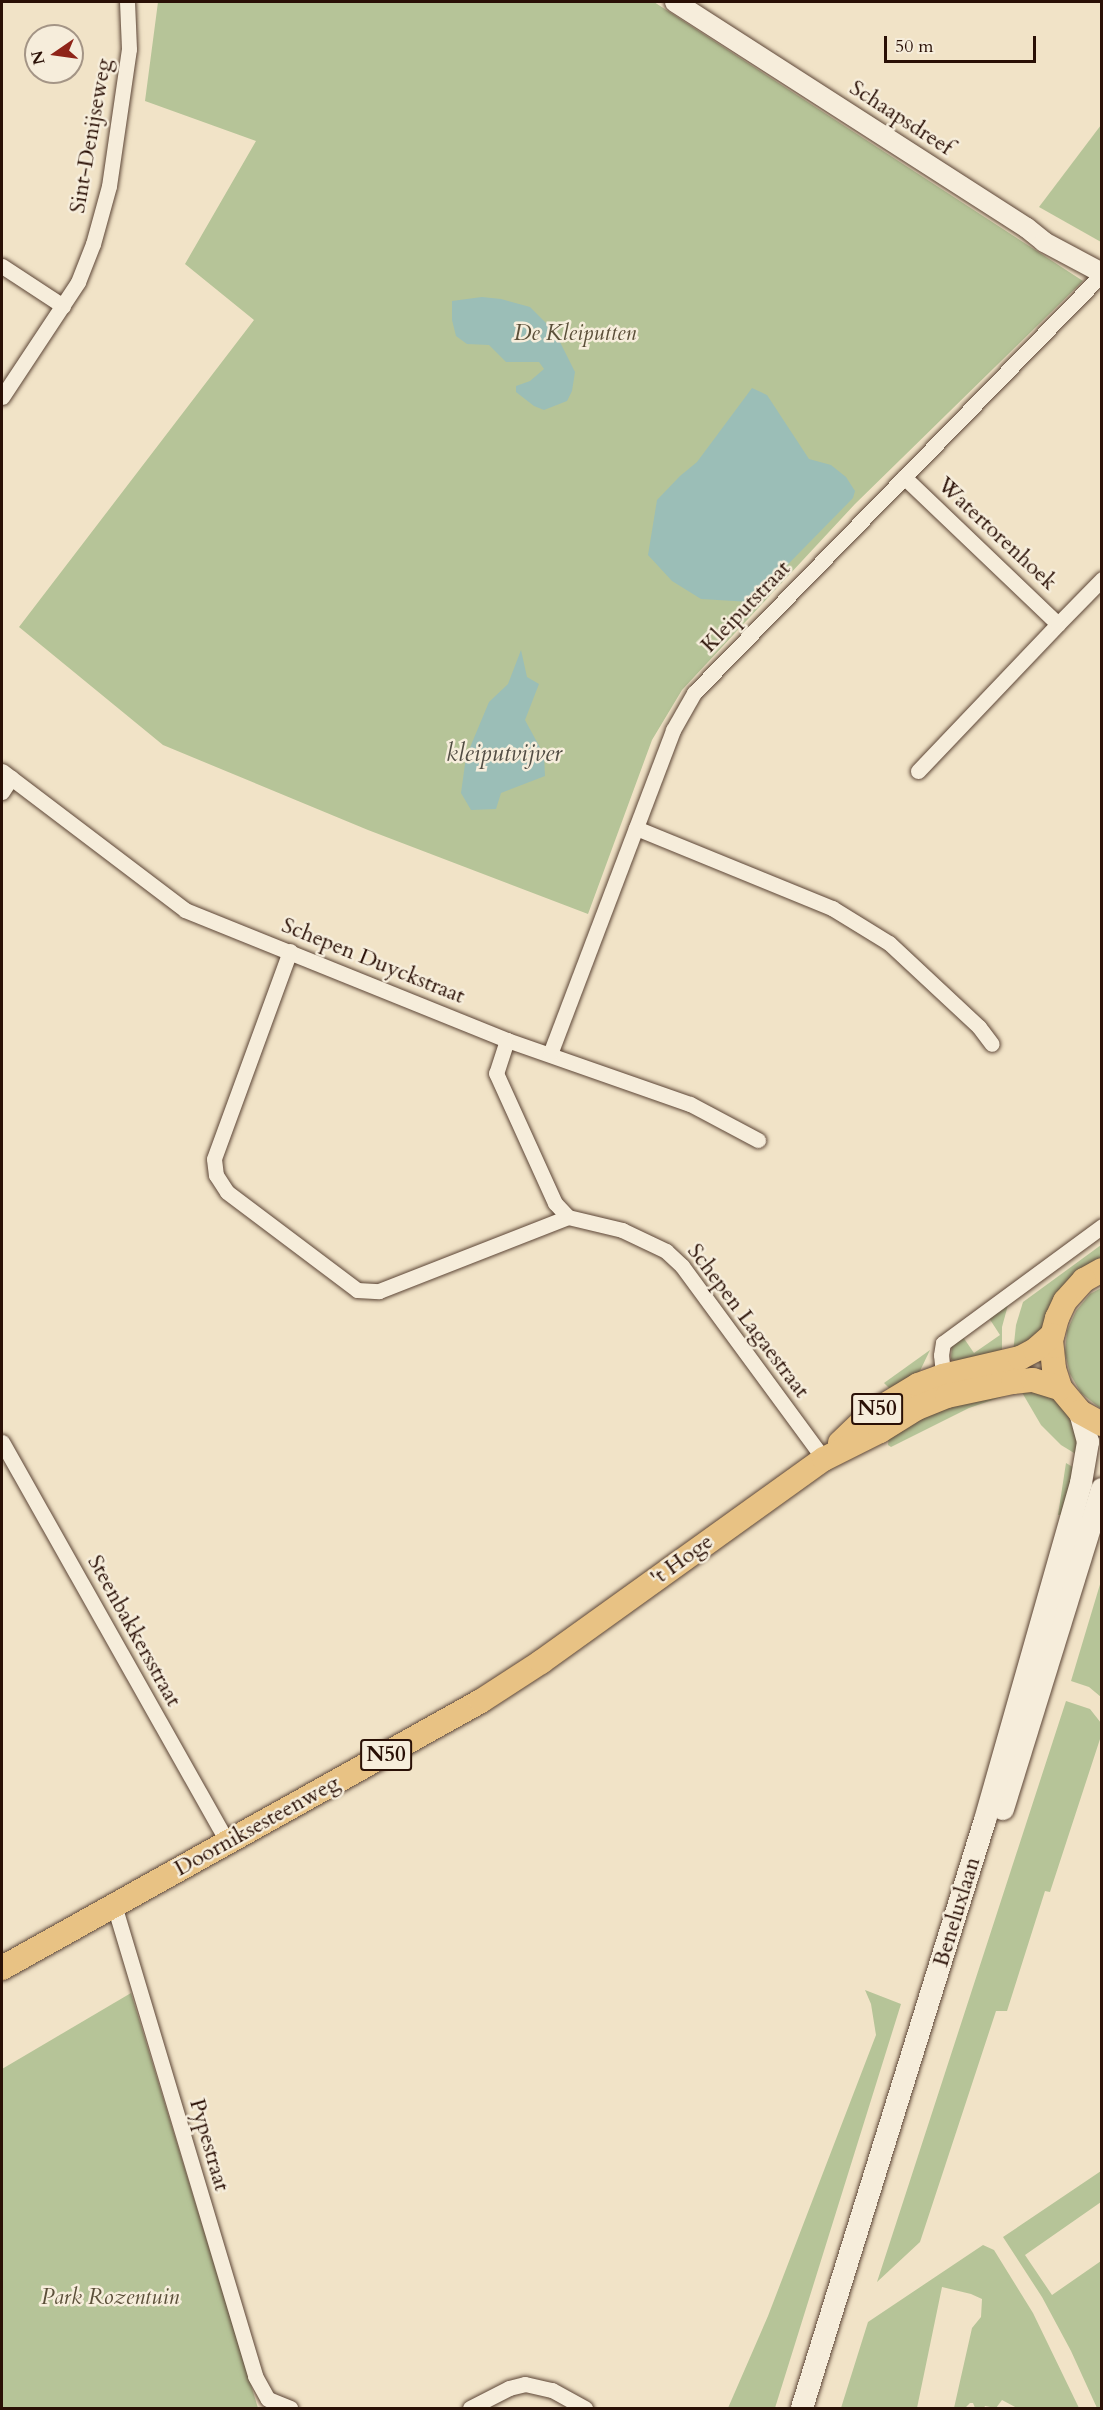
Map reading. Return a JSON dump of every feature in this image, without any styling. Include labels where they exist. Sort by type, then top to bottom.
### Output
[{"type":"main road","points":[[1101,1270],[1084,1280],[1065,1301],[1052,1335],[1054,1368],[1060,1388],[1080,1412],[1101,1424]]},
{"type":"main road","name":"'t Hoge","points":[[541,1662],[824,1459],[880,1431],[917,1408],[945,1386],[1020,1358],[1035,1350],[1052,1335]]},
{"type":"main road","name":"'t Hoge","points":[[945,1386],[1023,1380],[1044,1382],[1060,1388]]},
{"type":"main road","name":"Beneluxlaan","points":[[802,2409],[985,1820],[1081,1483],[1088,1442],[1080,1412]]},
{"type":"main road","name":"Beneluxlaan","points":[[818,2409],[837,2332],[1029,1730],[1101,1489]]},
{"type":"main road","name":"Doorniksesteenweg","points":[[2,1968],[481,1701],[541,1662]]},
{"type":"street","name":"Sint-Denijseweg","points":[[2,397],[78,282],[93,244],[109,186],[129,49],[127,2]]},
{"type":"street","name":"Schaapsdreef","points":[[675,2],[1021,224],[1044,242],[1101,273]]},
{"type":"street","points":[[2,266],[63,306]]},
{"type":"street","name":"Kleiputstraat","points":[[550,1053],[673,730],[694,693],[1101,273]]},
{"type":"street","name":"Watertorenhoek","points":[[904,477],[1058,624]]},
{"type":"street","name":"Watertorenhoek","points":[[918,771],[1101,579]]},
{"type":"street","points":[[2,792],[6,774]]},
{"type":"street","name":"Schepen Duyckstraat","points":[[6,774],[185,910],[507,1040],[550,1053],[690,1104],[758,1140]]},
{"type":"street","points":[[636,828],[832,908],[889,943],[979,1027],[992,1044]]},
{"type":"street","points":[[290,951],[214,1160],[216,1175],[227,1192],[357,1290],[379,1291],[568,1217],[555,1203],[496,1073],[507,1040]]},
{"type":"street","name":"Schepen Lagaestraat","points":[[568,1217],[621,1230],[666,1251],[682,1266],[824,1459]]},
{"type":"street","points":[[945,1386],[943,1343],[1101,1226]]},
{"type":"street","name":"Steenbakkersstraat","points":[[2,1442],[227,1842]]},
{"type":"street","name":"Pypestraat","points":[[114,1905],[255,2376],[265,2395],[290,2409]]},
{"type":"street","points":[[470,2409],[509,2388],[525,2384],[552,2390],[585,2409]]},
{"type":"green space","name":"De Kleiputten","points":[[158,2],[654,2],[1083,281],[855,504],[682,690],[652,740],[588,914],[368,830],[163,745],[19,627],[254,320],[185,264],[256,141],[145,101]]},
{"type":"green space","points":[[1101,125],[1101,242],[1039,207]]},
{"type":"green space","points":[[1101,1245],[1101,1260],[1042,1329],[1013,1353],[1016,1325],[1023,1302]]},
{"type":"green space","points":[[1101,1288],[1101,1409],[1081,1393],[1070,1374],[1065,1353],[1067,1331],[1076,1311],[1090,1294]]},
{"type":"green space","points":[[1008,1305],[1002,1327],[1002,1355],[957,1363],[951,1359],[952,1346],[963,1337],[974,1353],[1000,1335],[989,1318]]},
{"type":"green space","points":[[930,1350],[919,1373],[890,1389],[884,1383]]},
{"type":"green space","points":[[1020,1389],[1051,1395],[1060,1405],[1071,1420],[1077,1436],[1079,1456],[1061,1445],[1041,1425]]},
{"type":"green space","points":[[1010,1394],[969,1408],[891,1447],[888,1445],[889,1435],[936,1408]]},
{"type":"green space","points":[[1066,1463],[1076,1469],[1063,1515],[1058,1515]]},
{"type":"green space","points":[[1101,1581],[1101,1697],[1089,1687],[1071,1681]]},
{"type":"green space","points":[[1066,1701],[1090,1709],[1101,1723],[1101,1736],[1050,1892],[1045,1891],[1007,2011],[996,2011],[920,2242],[877,2282]]},
{"type":"green space","points":[[865,1990],[901,2004],[775,2408],[728,2408],[768,2316],[876,2035],[871,2004]]},
{"type":"green space","name":"Park Rozentuin","points":[[131,1993],[258,2408],[2,2408],[2,2069]]},
{"type":"green space","points":[[1101,2171],[1101,2202],[1025,2255],[1052,2295],[1101,2261],[1102,2408],[1097,2408],[1071,2351],[1042,2297],[1003,2237]]},
{"type":"green space","points":[[983,2245],[994,2250],[1033,2313],[1079,2408],[1017,2408],[1002,2400],[996,2408],[985,2406],[975,2408],[973,2403],[970,2403],[965,2408],[954,2408],[972,2328],[981,2317],[982,2299],[942,2287],[917,2408],[841,2408],[868,2322]]},
{"type":"water","points":[[482,297],[501,299],[530,307],[555,332],[575,372],[572,391],[567,401],[544,410],[534,406],[516,392],[516,386],[530,381],[544,369],[539,362],[506,362],[489,345],[467,344],[456,336],[452,320],[452,301]]},
{"type":"water","points":[[752,388],[767,395],[809,459],[831,465],[846,477],[855,491],[853,498],[751,602],[701,599],[672,581],[648,555],[657,500],[697,462]]},
{"type":"water","name":"kleiputvijver","points":[[521,650],[527,677],[539,684],[525,720],[544,755],[545,776],[501,793],[496,809],[471,810],[461,793],[466,757],[489,702],[508,684]]}]
